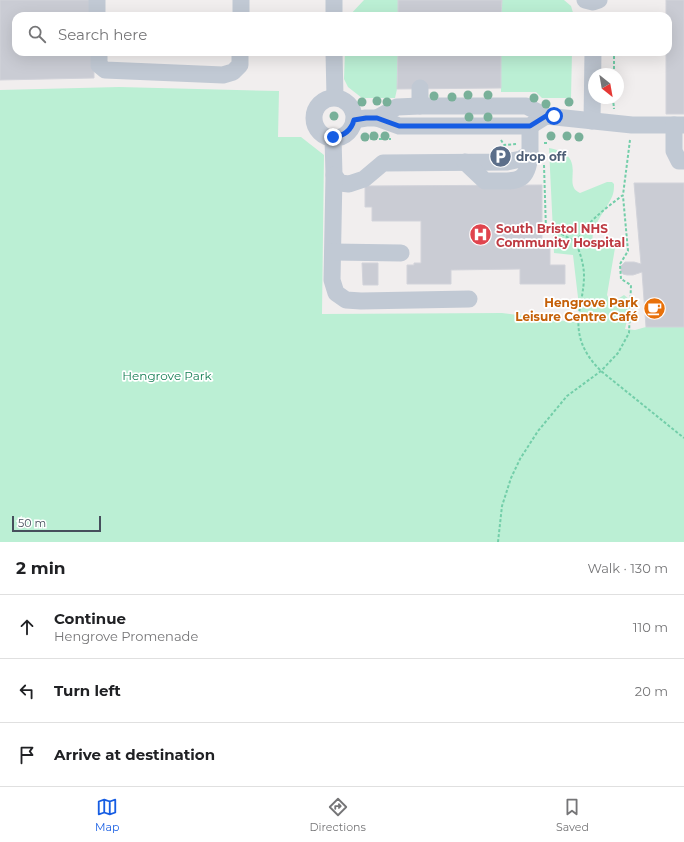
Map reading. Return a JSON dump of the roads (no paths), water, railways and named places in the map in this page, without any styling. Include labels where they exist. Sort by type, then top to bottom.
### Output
[{"type":"street","points":[[97,0],[98,12]]},
{"type":"street","points":[[241,0],[241,12]]},
{"type":"street","points":[[334,0],[334,12]]},
{"type":"street","points":[[99,56],[99,65],[105,70],[224,75],[233,72],[240,65],[240,56]]},
{"type":"street","points":[[334,56],[335,97]]},
{"type":"street","points":[[592,121],[593,56]]},
{"type":"street","points":[[420,88],[420,106]]},
{"type":"street","points":[[335,97],[348,104],[354,114],[354,120],[349,131],[339,137],[327,136],[318,129],[309,117],[322,102],[335,97]]},
{"type":"street","points":[[377,118],[397,107],[526,106],[546,116],[632,125],[679,125],[674,151],[679,161],[684,161]]},
{"type":"street","points":[[354,120],[377,118],[399,126],[530,126],[546,116]]},
{"type":"street","points":[[334,175],[340,183],[349,184],[364,179],[383,163],[507,162],[521,159],[537,148],[530,126]]},
{"type":"street","points":[[333,137],[334,175],[332,280],[336,293],[346,300],[361,301],[469,299]]},
{"type":"street","points":[[333,252],[402,253]]},
{"type":"place","name":"drop off","points":[[500,156]]},
{"type":"place","name":"South Bristol NHS Community Hospital","points":[[481,235]]},
{"type":"place","name":"Hengrove Park Leisure Centre Café","points":[[654,309]]},
{"type":"park label","name":"Hengrove Park","points":[[167,375]]}]
